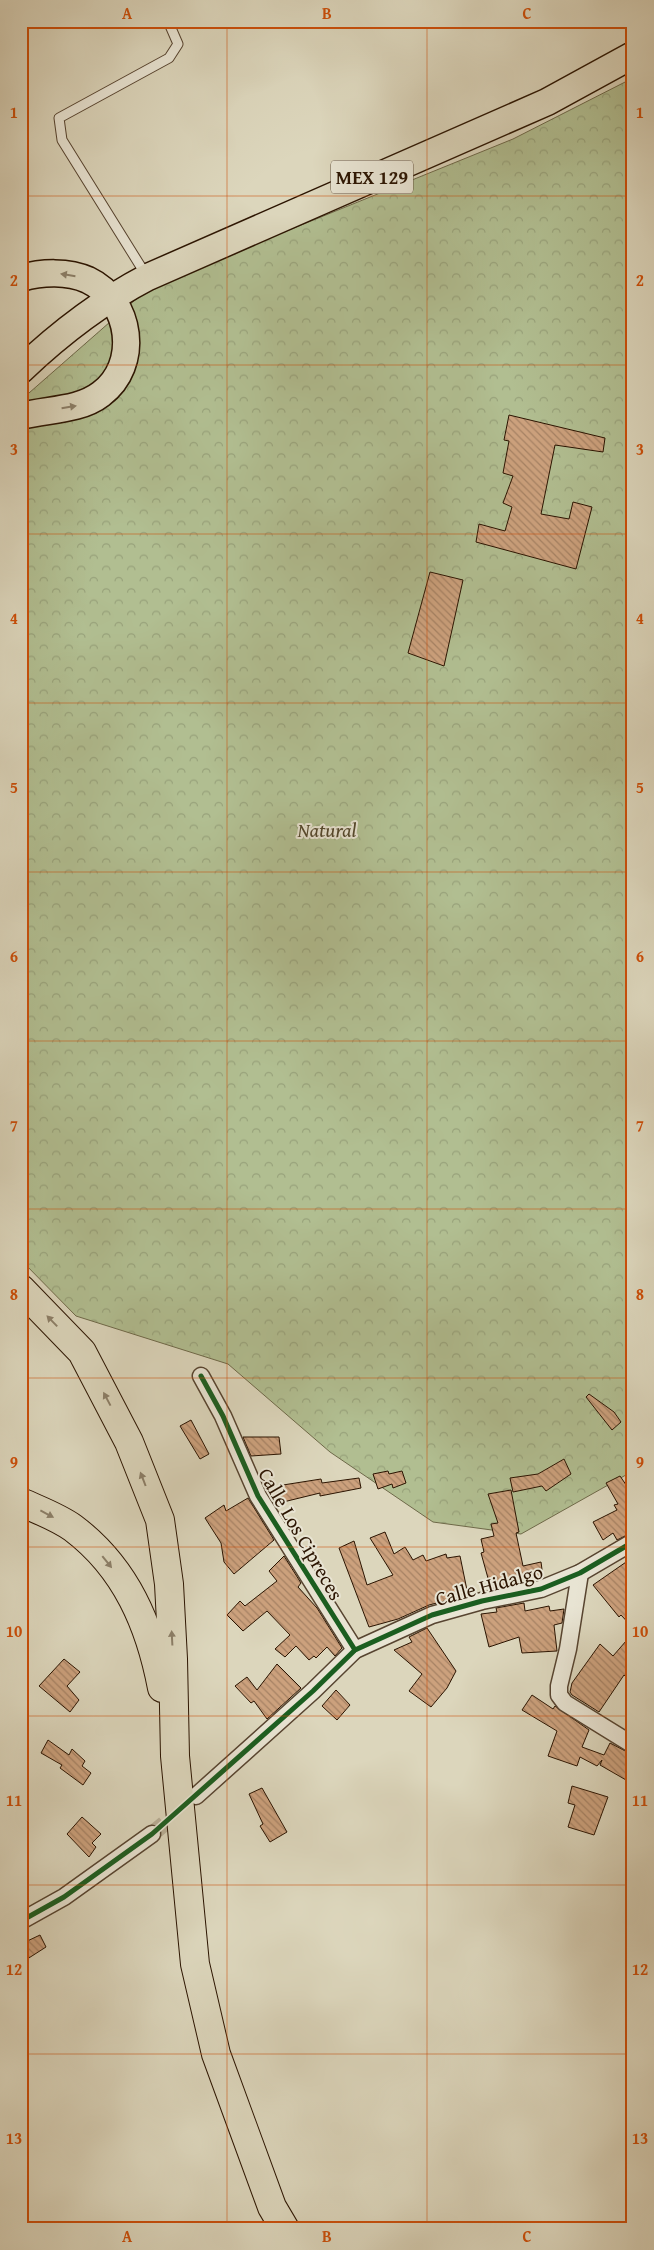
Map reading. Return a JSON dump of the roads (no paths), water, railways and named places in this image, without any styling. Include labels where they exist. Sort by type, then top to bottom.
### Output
[{"type":"highway","points":[[21,1289],[82,1352],[129,1442],[160,1520],[171,1619],[175,1756],[195,1964],[216,2054],[272,2207],[285,2229]]},
{"type":"highway","points":[[21,1502],[72,1528],[97,1550],[121,1579],[143,1618],[158,1666],[175,1756]]},
{"type":"main road","name":"MEX 129","points":[[21,370],[67,329],[110,297],[148,277],[547,102],[633,55]]},
{"type":"main road","points":[[21,278],[34,274],[76,276],[90,281],[110,297],[122,321],[126,337],[123,368],[101,395],[80,405],[21,416]]},
{"type":"street","name":"Calle Los Cipreces","points":[[201,1376],[223,1416],[258,1496],[355,1650]]},
{"type":"street","name":"Calle Hidalgo","points":[[196,1796],[313,1691],[355,1650],[432,1615],[482,1601],[542,1589],[580,1573],[633,1542]]},
{"type":"street","points":[[580,1573],[568,1649],[559,1686],[559,1695],[566,1703],[633,1745]]},
{"type":"street","points":[[21,1921],[64,1897],[152,1834]]},
{"type":"lane","points":[[148,277],[62,140],[59,118],[169,58],[178,44],[168,21]]},
{"type":"tunnel","points":[[152,1834],[183,1808]]},
{"type":"park label","name":"Natural","points":[[327,830]]}]
